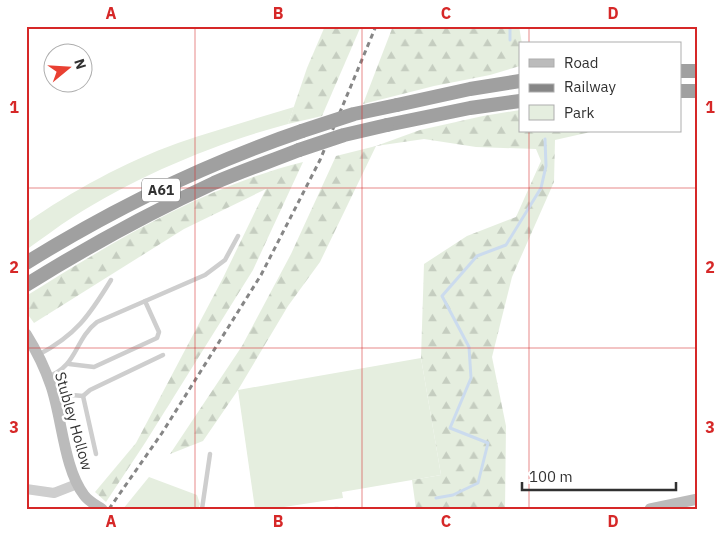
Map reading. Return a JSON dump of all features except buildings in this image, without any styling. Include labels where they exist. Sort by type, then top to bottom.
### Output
[{"type":"highway","points":[[682,71],[698,71]]},
{"type":"highway","name":"A61","points":[[26,263],[129,204],[234,156],[354,114],[470,88],[519,81]]},
{"type":"highway","points":[[682,91],[698,91]]},
{"type":"highway","name":"A61","points":[[26,285],[132,223],[215,183],[299,150],[387,125],[470,108],[519,101]]},
{"type":"main road","name":"Stubley Hollow","points":[[26,334],[38,355],[47,377],[77,484],[84,497],[100,508]]},
{"type":"main road","points":[[650,509],[698,499]]},
{"type":"street","points":[[26,489],[54,493],[77,484]]},
{"type":"lane","points":[[47,377],[64,369],[69,364],[90,328],[97,322],[205,275],[225,260],[238,236]]},
{"type":"lane","points":[[38,355],[59,343],[78,328],[92,311],[111,280]]},
{"type":"lane","points":[[69,364],[94,367],[157,338],[159,332],[145,301]]},
{"type":"lane","points":[[54,398],[72,395],[83,396],[90,390],[163,355]]},
{"type":"lane","points":[[83,396],[96,454]]},
{"type":"lane","points":[[202,509],[210,454]]},
{"type":"green space","points":[[325,26],[361,26],[322,116],[288,124],[307,68]]},
{"type":"green space","points":[[393,26],[519,26],[522,42],[519,42],[519,66],[490,75],[434,86],[363,104]]},
{"type":"green space","points":[[294,107],[288,124],[205,151],[150,175],[98,202],[26,250],[26,223],[99,178],[138,159],[178,143]]},
{"type":"green space","points":[[519,110],[519,132],[591,132],[555,140],[554,182],[512,277],[492,357],[506,426],[505,509],[416,509],[412,480],[441,475],[421,358],[424,264],[467,236],[516,217],[541,161],[536,149],[476,147],[424,139],[376,146],[420,130]]},
{"type":"green space","points":[[376,146],[320,262],[288,306],[238,390],[203,441],[170,454],[242,346],[291,254],[336,156]]},
{"type":"green space","points":[[303,162],[253,270],[106,502],[95,492],[136,443],[223,278],[266,189],[184,229],[34,323],[26,312],[26,296],[126,236],[194,201],[266,173]]},
{"type":"green space","points":[[421,358],[441,475],[342,492],[343,498],[271,509],[255,509],[238,390]]},
{"type":"green space","points":[[149,477],[197,495],[200,504],[198,509],[123,509]]},
{"type":"waterway","points":[[510,26],[510,40]]},
{"type":"waterway","points":[[436,498],[453,495],[478,483],[488,443],[450,428],[471,378],[469,347],[442,296],[477,256],[506,245],[541,188],[546,166],[545,139]]},
{"type":"railway","points":[[109,509],[162,433],[261,275],[320,160],[376,26]]}]
